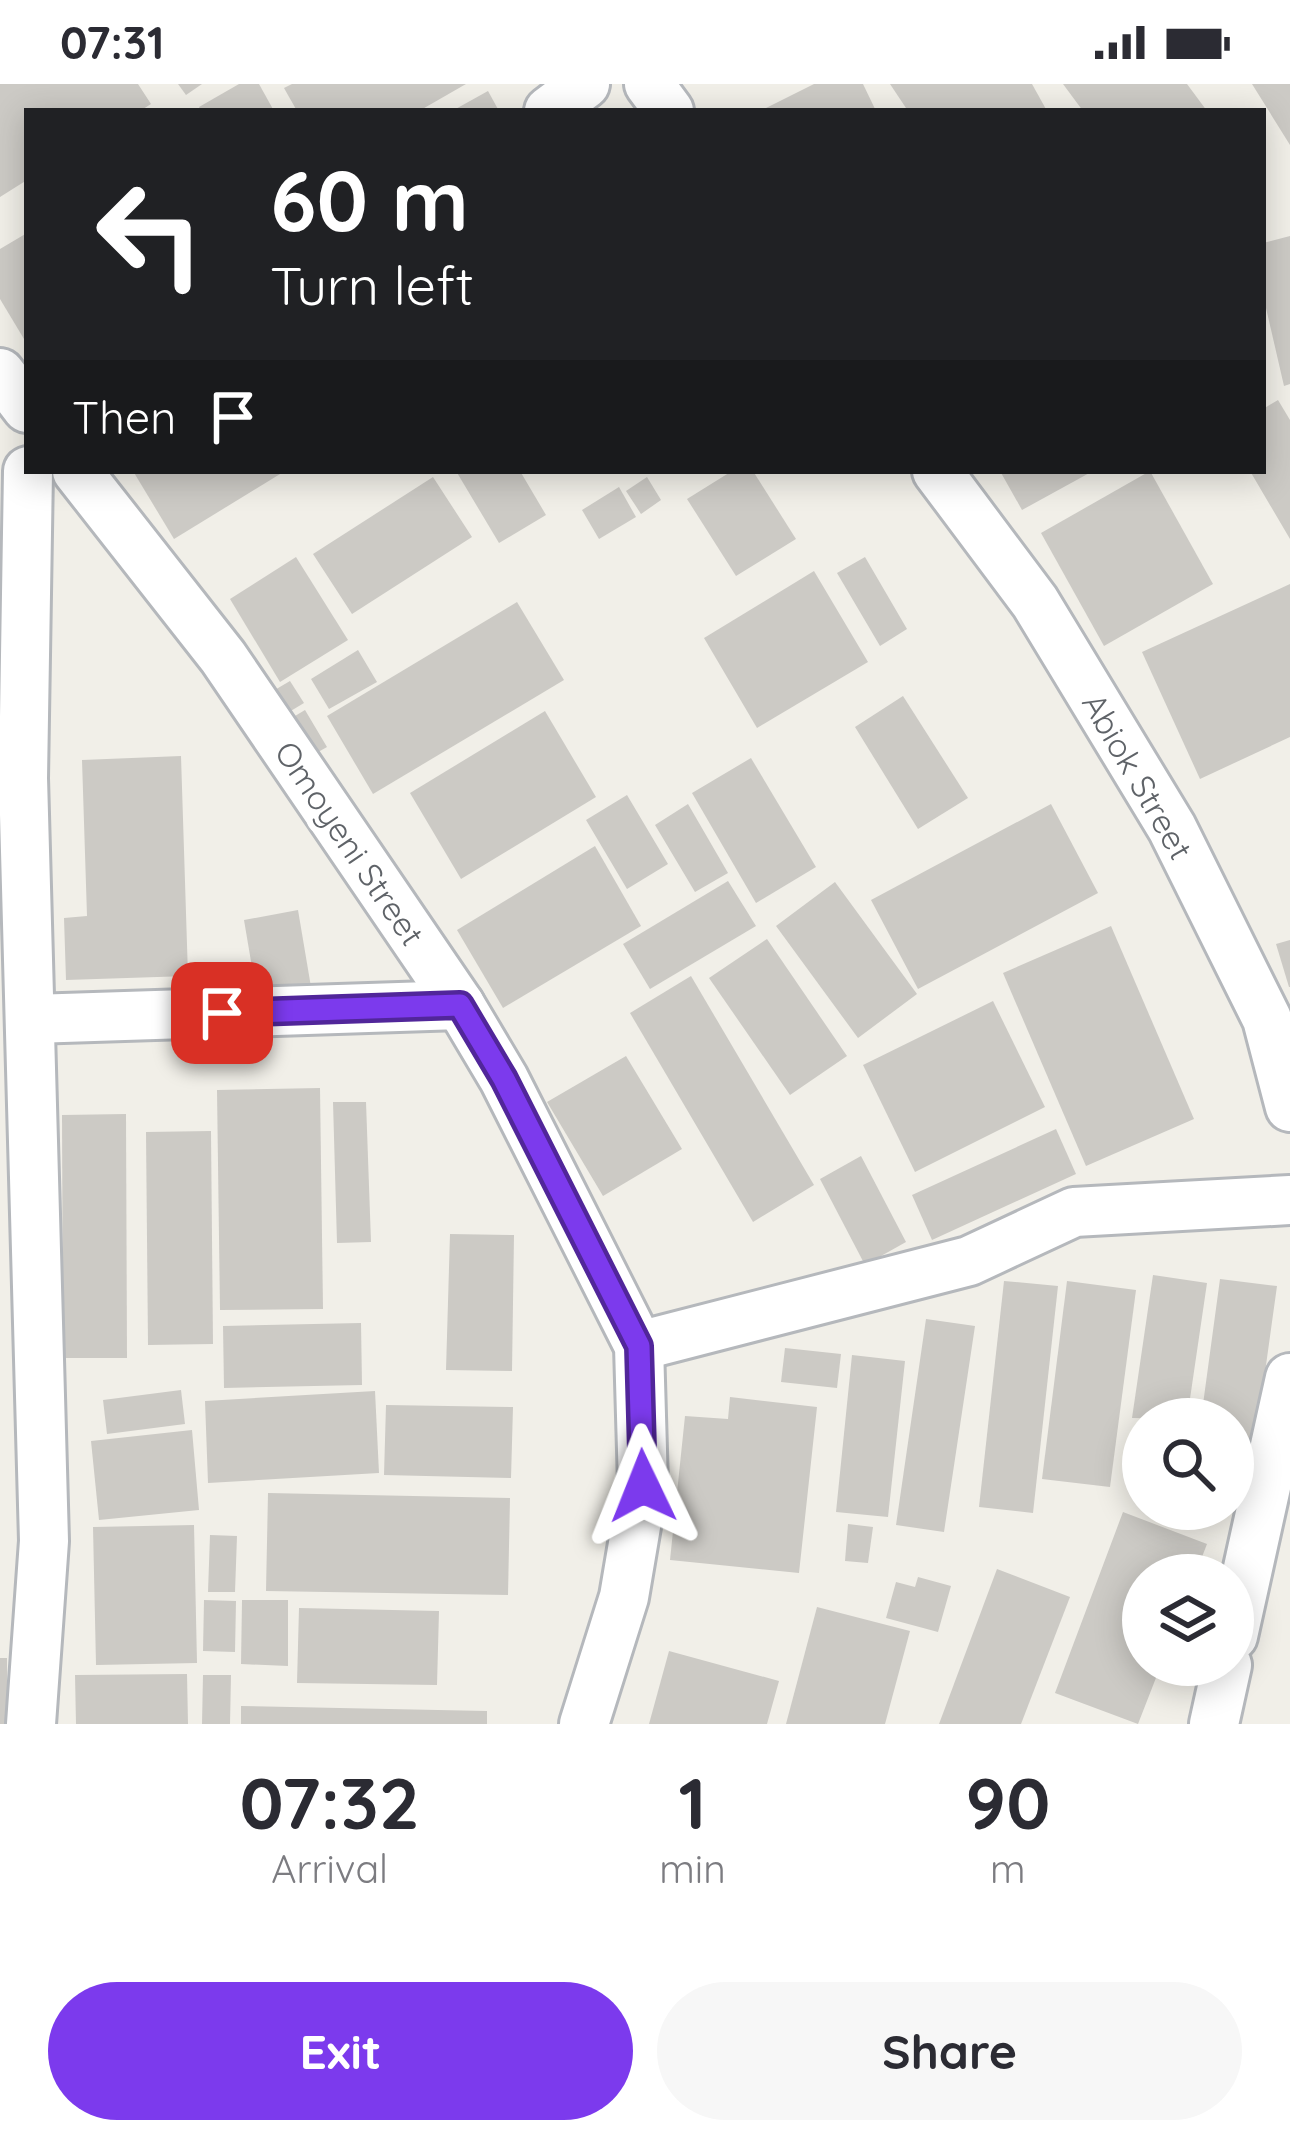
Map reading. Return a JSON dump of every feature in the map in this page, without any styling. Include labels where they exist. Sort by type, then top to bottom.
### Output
[{"type":"street","points":[[553,108],[585,84]]},
{"type":"street","points":[[0,373],[24,404]]},
{"type":"street","points":[[28,474],[22,778],[44,1541],[31,1724]]},
{"type":"street","name":"Omoyeni Street","points":[[78,474],[223,658],[460,1005],[504,1079],[639,1346],[643,1486],[624,1597],[584,1724]]},
{"type":"street","name":"Abiok Street","points":[[939,474],[1035,602],[1172,828],[1267,1019],[1290,1107]]},
{"type":"street","points":[[32,1019],[460,1005]]},
{"type":"street","points":[[639,1346],[969,1261],[1074,1212],[1290,1200]]},
{"type":"street","points":[[1251,1554],[1290,1378]]},
{"type":"street","points":[[1214,1724],[1222,1686]]},
{"type":"building","points":[[0,84],[138,84],[151,104],[145,108],[24,108],[24,182],[0,197]]},
{"type":"building","points":[[178,84],[202,84],[186,95]]},
{"type":"building","points":[[239,84],[259,84],[272,108],[200,108]]},
{"type":"building","points":[[292,84],[466,84],[424,108],[295,108],[284,88]]},
{"type":"building","points":[[814,84],[863,84],[875,108],[766,108]]},
{"type":"building","points":[[890,84],[1032,84],[1045,108],[906,108]]},
{"type":"building","points":[[1063,84],[1187,84],[1205,108],[1081,108]]},
{"type":"building","points":[[1252,84],[1290,84],[1290,145]]},
{"type":"building","points":[[488,91],[497,108],[457,108]]},
{"type":"building","points":[[24,235],[24,339],[0,299],[0,249]]},
{"type":"building","points":[[1290,236],[1290,384],[1284,386],[1266,308],[1266,242]]},
{"type":"building","points":[[1278,400],[1290,420],[1290,539],[1252,474],[1266,474],[1266,407]]},
{"type":"building","points":[[135,474],[280,474],[174,539]]},
{"type":"building","points":[[458,474],[522,474],[546,515],[499,543]]},
{"type":"building","points":[[727,474],[755,474],[796,539],[736,576],[687,499]]},
{"type":"building","points":[[1002,474],[1088,474],[1022,510]]},
{"type":"building","points":[[1152,474],[1213,584],[1104,646],[1041,533]]},
{"type":"building","points":[[433,477],[472,537],[352,614],[313,554]]},
{"type":"building","points":[[647,477],[661,500],[641,514],[626,491]]},
{"type":"building","points":[[619,487],[636,517],[599,539],[582,510]]},
{"type":"building","points":[[296,557],[348,640],[280,682],[230,599]]},
{"type":"building","points":[[865,557],[907,629],[880,646],[837,573]]},
{"type":"building","points":[[814,571],[868,662],[757,728],[704,638]]},
{"type":"building","points":[[1290,584],[1290,737],[1200,779],[1142,652]]},
{"type":"building","points":[[517,602],[564,680],[373,794],[327,716]]},
{"type":"building","points":[[358,650],[377,682],[329,709],[311,679]]},
{"type":"building","points":[[290,681],[304,703],[269,724],[256,701]]},
{"type":"building","points":[[903,696],[968,798],[918,829],[855,727]]},
{"type":"building","points":[[305,710],[327,747],[297,764],[275,728]]},
{"type":"building","points":[[545,711],[596,797],[461,879],[410,793]]},
{"type":"building","points":[[181,756],[188,976],[66,980],[64,918],[87,916],[82,760]]},
{"type":"building","points":[[751,758],[816,867],[756,903],[692,793]]},
{"type":"building","points":[[627,795],[668,864],[627,889],[586,820]]},
{"type":"building","points":[[688,804],[728,873],[695,892],[655,825]]},
{"type":"building","points":[[1051,804],[1098,893],[918,989],[871,900]]},
{"type":"building","points":[[595,846],[641,926],[503,1008],[457,930]]},
{"type":"building","points":[[728,881],[756,926],[650,989],[623,944]]},
{"type":"building","points":[[835,882],[917,994],[858,1038],[776,926]]},
{"type":"building","points":[[298,910],[311,987],[257,997],[244,920]]},
{"type":"building","points":[[1111,926],[1194,1119],[1086,1166],[1003,973]]},
{"type":"building","points":[[767,939],[847,1056],[790,1095],[709,978]]},
{"type":"building","points":[[1290,940],[1290,987],[1289,987],[1276,944]]},
{"type":"building","points":[[691,976],[814,1185],[753,1222],[630,1013]]},
{"type":"building","points":[[993,1001],[1045,1107],[915,1172],[863,1065]]},
{"type":"building","points":[[626,1056],[682,1149],[603,1196],[547,1102]]},
{"type":"building","points":[[320,1088],[323,1309],[220,1310],[217,1090]]},
{"type":"building","points":[[333,1102],[366,1102],[371,1242],[337,1243]]},
{"type":"building","points":[[126,1114],[127,1358],[63,1358],[62,1115]]},
{"type":"building","points":[[1056,1129],[1076,1174],[932,1240],[912,1195]]},
{"type":"building","points":[[211,1131],[213,1344],[148,1345],[146,1132]]},
{"type":"building","points":[[861,1156],[906,1242],[865,1265],[820,1179]]},
{"type":"building","points":[[450,1234],[514,1235],[512,1371],[446,1370]]},
{"type":"building","points":[[1153,1275],[1207,1283],[1190,1398],[1135,1398]]},
{"type":"building","points":[[1220,1279],[1277,1286],[1254,1451],[1254,1398],[1204,1398]]},
{"type":"building","points":[[1004,1281],[1058,1286],[1033,1513],[979,1507]]},
{"type":"building","points":[[1067,1281],[1136,1290],[1110,1487],[1042,1479]]},
{"type":"building","points":[[926,1319],[975,1326],[944,1532],[896,1525]]},
{"type":"building","points":[[361,1323],[362,1385],[224,1388],[223,1326]]},
{"type":"building","points":[[785,1348],[841,1354],[837,1388],[781,1382]]},
{"type":"building","points":[[852,1355],[905,1361],[888,1517],[836,1512]]},
{"type":"building","points":[[181,1390],[185,1424],[107,1434],[103,1400]]},
{"type":"building","points":[[375,1391],[379,1473],[208,1483],[205,1401]]},
{"type":"building","points":[[730,1397],[817,1407],[799,1573],[670,1560],[685,1416],[728,1419]]},
{"type":"building","points":[[386,1405],[513,1407],[511,1478],[384,1475]]},
{"type":"building","points":[[192,1430],[199,1510],[99,1520],[91,1441]]},
{"type":"building","points":[[268,1493],[510,1498],[508,1595],[266,1591]]},
{"type":"building","points":[[1122,1515],[1122,1530],[1170,1530],[1207,1544],[1203,1554],[1122,1554],[1122,1686],[1153,1686],[1138,1724],[1055,1693]]},
{"type":"building","points":[[848,1524],[873,1527],[868,1563],[845,1561]]},
{"type":"building","points":[[194,1525],[197,1663],[96,1665],[93,1527]]},
{"type":"building","points":[[210,1535],[237,1536],[235,1592],[208,1592]]},
{"type":"building","points":[[997,1569],[1070,1597],[1021,1724],[939,1724]]},
{"type":"building","points":[[918,1577],[951,1586],[938,1632],[886,1618],[896,1582],[915,1587]]},
{"type":"building","points":[[204,1600],[236,1601],[235,1652],[203,1651]]},
{"type":"building","points":[[242,1600],[288,1600],[288,1666],[241,1664]]},
{"type":"building","points":[[817,1607],[910,1631],[885,1724],[786,1724]]},
{"type":"building","points":[[299,1608],[439,1611],[437,1685],[297,1683]]},
{"type":"building","points":[[669,1651],[779,1681],[767,1724],[649,1724]]},
{"type":"building","points":[[0,1658],[7,1658],[7,1724],[0,1724]]},
{"type":"building","points":[[187,1674],[188,1724],[76,1724],[75,1675]]},
{"type":"building","points":[[203,1675],[231,1675],[230,1724],[202,1724]]},
{"type":"building","points":[[241,1706],[487,1711],[487,1724],[241,1724]]},
{"type":"route","points":[[222,1013],[460,1005],[504,1079],[639,1346],[643,1486]]}]
